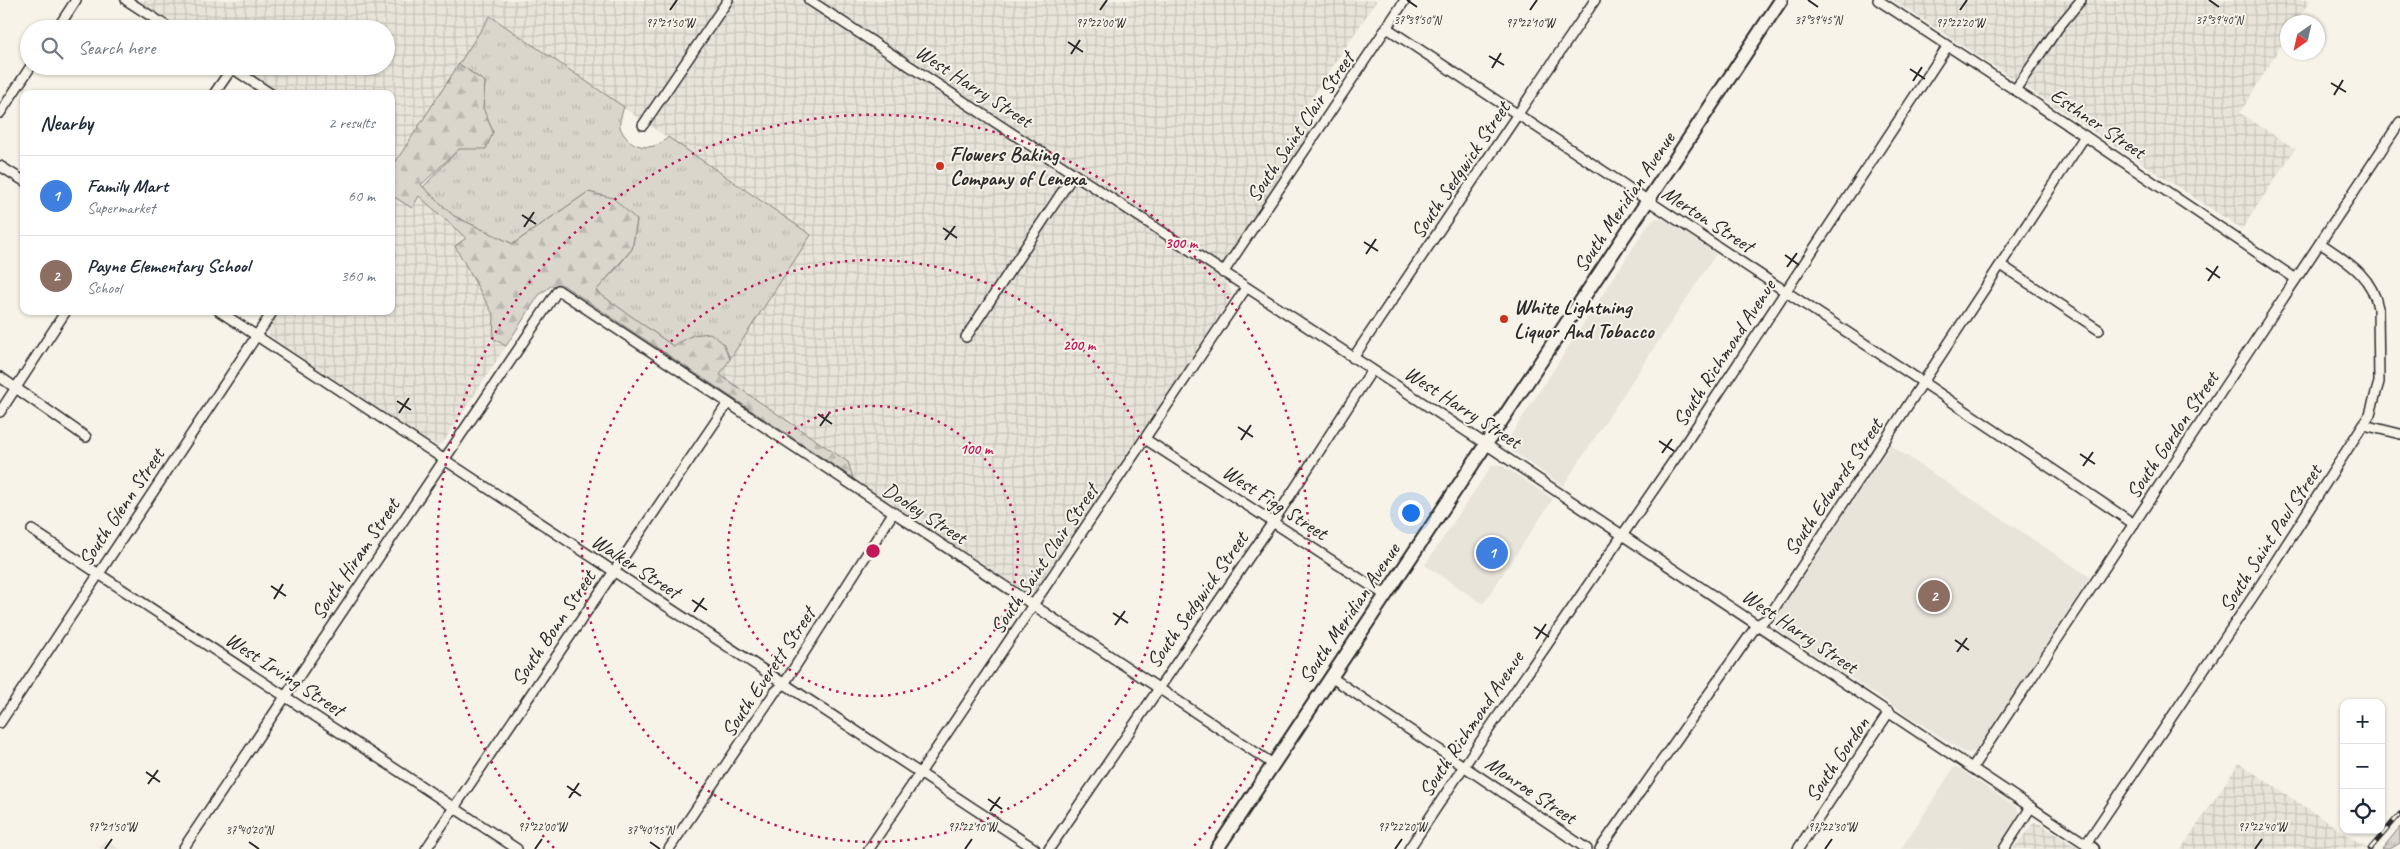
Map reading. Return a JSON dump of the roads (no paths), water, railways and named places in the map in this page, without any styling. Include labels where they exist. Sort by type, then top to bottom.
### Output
[{"type":"main road","name":"South Meridian Avenue","points":[[1217,849],[1781,0]]},
{"type":"street","points":[[63,20],[76,0]]},
{"type":"street","points":[[126,0],[157,20]]},
{"type":"street","points":[[643,125],[728,0]]},
{"type":"street","name":"West Harry Street","points":[[809,0],[1487,445],[2090,847]]},
{"type":"street","name":"South Saint Clair Street","points":[[1223,273],[1405,0]]},
{"type":"street","name":"South Sedgwick Street","points":[[1353,358],[1595,0]]},
{"type":"street","name":"Esthner Street","points":[[1878,0],[1947,47],[2086,136],[2296,279]]},
{"type":"street","points":[[2015,90],[2058,28],[2081,0]]},
{"type":"street","name":"Merton Street","points":[[1387,28],[2134,524]]},
{"type":"street","name":"South Richmond Avenue","points":[[1409,849],[1786,292],[1947,47]]},
{"type":"street","points":[[0,113],[25,75]]},
{"type":"street","points":[[216,90],[225,75]]},
{"type":"street","points":[[242,75],[265,90]]},
{"type":"street","name":"South Gordon Street","points":[[1972,768],[2400,122]]},
{"type":"street","name":"South Edwards Street","points":[[1600,849],[1757,625],[1768,618],[2086,136]]},
{"type":"street","points":[[0,166],[20,178]]},
{"type":"street","points":[[966,337],[1074,174]]},
{"type":"street","name":"South Saint Paul Street","points":[[2090,847],[2364,425],[2375,399],[2379,382],[2376,296],[2366,278],[2358,270],[2320,243]]},
{"type":"street","points":[[2001,265],[2099,330]]},
{"type":"street","name":"South Saint Clair Street","points":[[870,849],[1246,288]]},
{"type":"street","name":"Dooley Street","points":[[558,290],[1273,764]]},
{"type":"street","name":"South Hiram Street","points":[[182,849],[558,290]]},
{"type":"street","points":[[0,412],[63,315]]},
{"type":"street","name":"Walker Street","points":[[225,315],[1035,849]]},
{"type":"street","name":"South Glenn Street","points":[[0,723],[269,315]]},
{"type":"street","name":"South Sedgwick Street","points":[[1049,849],[1273,522],[1372,370]]},
{"type":"street","points":[[0,377],[86,437]]},
{"type":"street","name":"South Bonn Street","points":[[426,849],[612,571],[728,403]]},
{"type":"street","points":[[2364,425],[2400,434]]},
{"type":"street","name":"West Figg Street","points":[[1145,439],[1385,595]]},
{"type":"street","name":"South Everett Street","points":[[669,849],[775,692],[784,684],[893,513]]},
{"type":"street","name":"West Irving Street","points":[[32,530],[285,694],[517,849]]},
{"type":"street","name":"Monroe Street","points":[[1330,677],[1587,849]]},
{"type":"street","name":"South Gordon","points":[[1798,849],[1889,712]]},
{"type":"street","points":[[2004,849],[2031,807]]},
{"type":"railway","points":[[2370,849],[2400,814]]},
{"type":"place","name":"Flowers Baking Company of Lenexa","points":[[940,166]]},
{"type":"place","name":"White Lightning Liquor And Tobacco","points":[[1504,319]]},
{"type":"place","name":"Family Mart","points":[[1492,553]]},
{"type":"place","name":"Payne Elementary School","points":[[1934,596]]}]
